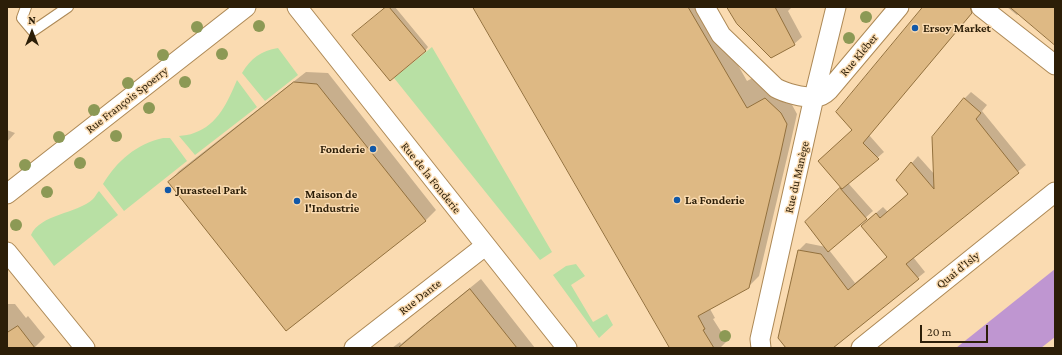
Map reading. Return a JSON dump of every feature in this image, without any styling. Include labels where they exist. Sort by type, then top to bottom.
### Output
[{"type":"street","name":"Rue François Spoerry","points":[[7,194],[246,7]]},
{"type":"street","name":"Rue de la Fonderie","points":[[297,7],[567,348]]},
{"type":"street","points":[[706,7],[721,35],[776,88],[783,92],[814,97]]},
{"type":"street","name":"Rue du Manège","points":[[761,348],[760,339],[814,97],[836,7]]},
{"type":"street","name":"Rue Kléber","points":[[814,97],[824,95],[829,90],[899,7]]},
{"type":"street","points":[[981,7],[1055,65]]},
{"type":"street","name":"Quai d'Isly","points":[[861,348],[1055,192]]},
{"type":"street","name":"Rue Dante","points":[[354,348],[486,246]]},
{"type":"street","points":[[7,252],[85,348]]},
{"type":"lane","points":[[26,7],[22,18],[33,30],[68,7]]},
{"type":"green space","points":[[432,47],[552,252],[540,260],[394,78]]},
{"type":"green space","points":[[278,48],[298,75],[265,101],[242,73],[249,63],[257,56],[266,51]]},
{"type":"green space","points":[[237,80],[257,107],[195,155],[179,136],[192,134],[210,124],[226,104]]},
{"type":"green space","points":[[163,138],[170,138],[187,161],[124,211],[103,184],[114,168],[128,155],[144,144]]},
{"type":"green space","points":[[99,191],[118,215],[54,266],[31,235],[42,223],[50,218],[86,204],[93,199]]},
{"type":"green space","points":[[576,264],[585,276],[571,285],[593,322],[607,314],[613,325],[599,338],[553,275],[566,266]]},
{"type":"shaded area","points":[[1055,269],[1055,337],[1041,348],[956,348]]},
{"type":"building","points":[[386,7],[389,7],[426,51],[390,81],[352,35]]},
{"type":"building","name":"La Fonderie","points":[[473,7],[688,7],[747,108],[765,98],[781,113],[787,124],[749,288],[698,316],[705,329],[703,330],[714,348],[670,348]]},
{"type":"building","points":[[727,7],[775,7],[795,45],[771,58],[737,24]]},
{"type":"building","points":[[923,7],[970,7],[972,13],[863,143],[879,159],[842,189],[818,161],[852,130],[836,112]]},
{"type":"building","points":[[1010,7],[1055,7],[1055,45]]},
{"type":"building","name":"Maison de l'Industrie","points":[[294,82],[317,84],[426,221],[286,331],[168,182]]},
{"type":"building","points":[[964,98],[981,113],[976,119],[1019,173],[906,264],[919,279],[833,348],[786,348],[778,338],[798,250],[821,254],[848,290],[887,257],[861,226],[876,213],[880,218],[908,194],[896,180],[911,162],[934,189],[932,137]]},
{"type":"building","points":[[840,188],[867,219],[828,252],[805,222]]},
{"type":"building","points":[[470,289],[517,348],[398,348],[425,325]]},
{"type":"building","points":[[18,326],[35,348],[7,348],[7,333]]},
{"type":"place","name":"Ersoy Market","points":[[915,28]]},
{"type":"place","name":"Fonderie","points":[[373,149]]},
{"type":"place","name":"Jurasteel Park","points":[[168,190]]},
{"type":"place","name":"La Fonderie","points":[[677,200]]},
{"type":"place","name":"Maison de l'Industrie","points":[[297,201]]}]
